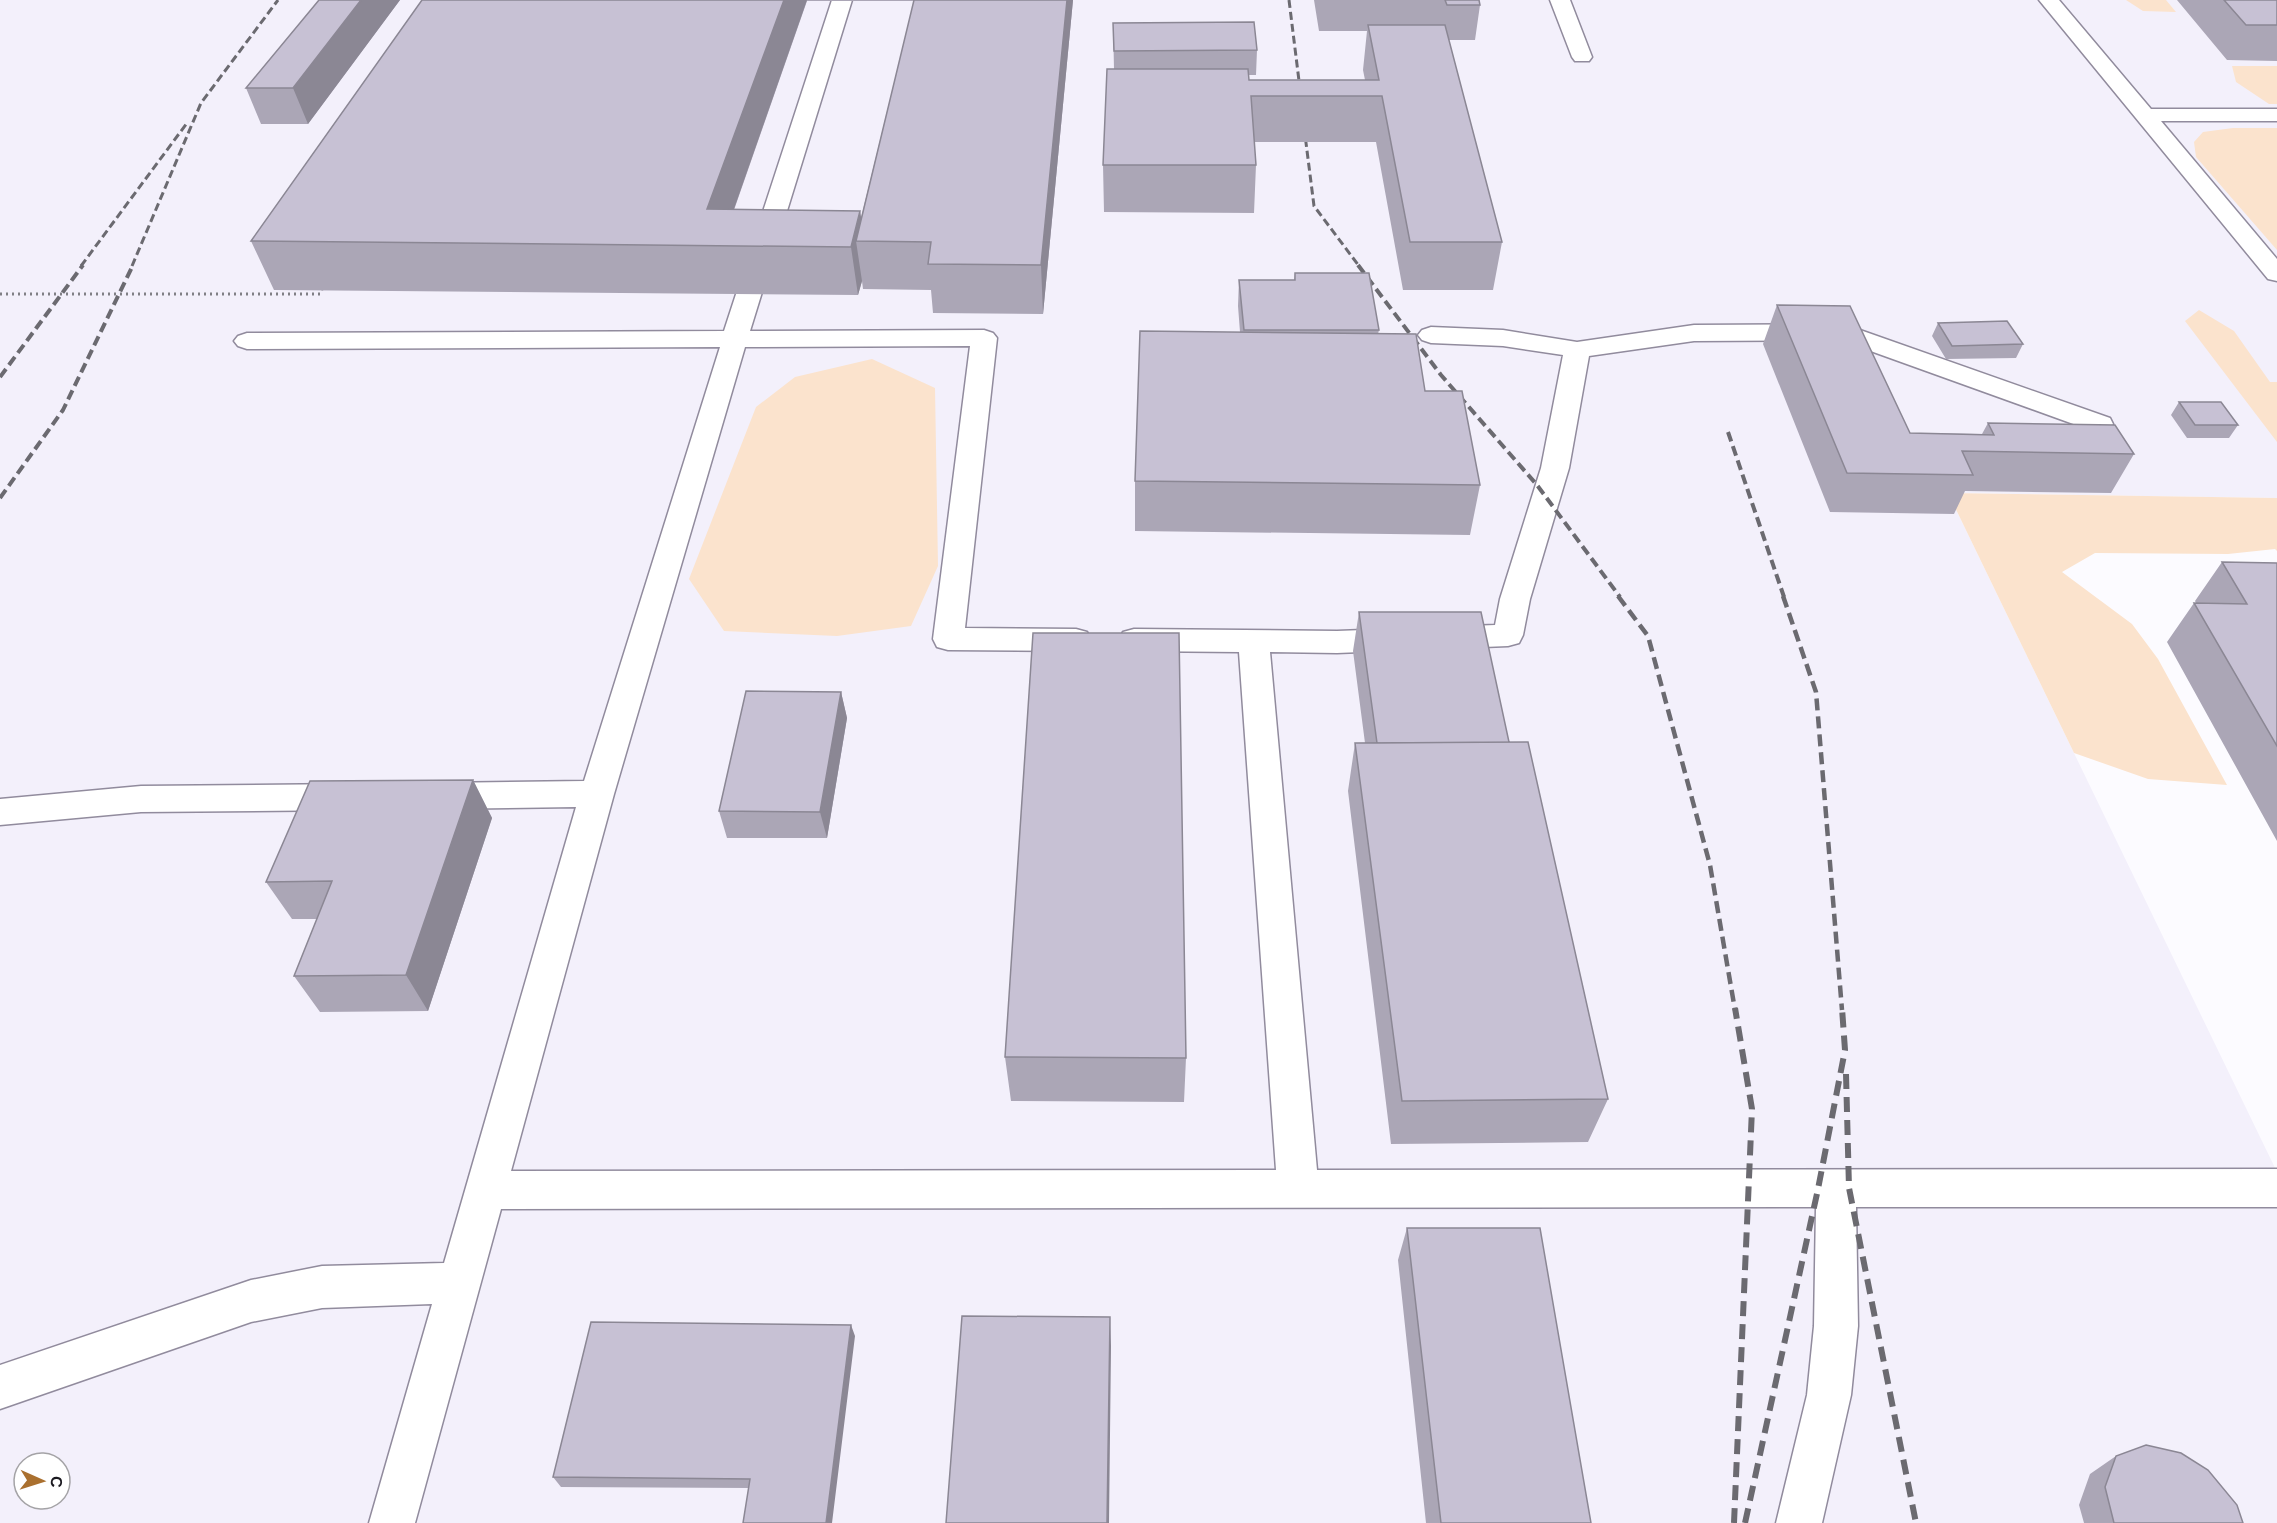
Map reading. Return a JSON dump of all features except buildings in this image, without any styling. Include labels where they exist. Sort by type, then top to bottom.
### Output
[{"type":"lane","points":[[392,1523],[597,794],[735,338],[842,0]]},
{"type":"lane","points":[[1560,0],[1582,57]]},
{"type":"lane","points":[[2049,0],[2277,274]]},
{"type":"lane","points":[[2145,115],[2277,115]]},
{"type":"lane","points":[[1431,335],[1503,338],[1576,350],[1694,333],[1843,332],[2100,424]]},
{"type":"lane","points":[[247,341],[984,338],[948,639],[1337,642],[1508,635],[1515,599],[1556,468],[1576,350]]},
{"type":"lane","points":[[1254,641],[1298,1190]]},
{"type":"lane","points":[[0,812],[141,799],[597,794]]},
{"type":"lane","points":[[486,1190],[2277,1188]]},
{"type":"lane","points":[[1799,1523],[1829,1395],[1836,1326],[1836,1189]]},
{"type":"lane","points":[[0,1387],[251,1301],[322,1287],[460,1283]]},
{"type":"path","points":[[0,294],[320,294],[322,290]]},
{"type":"shaded area","points":[[0,0],[2277,0],[2277,498],[1948,493],[2277,1172],[2277,1523],[0,1523]]},
{"type":"shaded area","points":[[2126,0],[2166,0],[2176,12],[2143,11]]},
{"type":"shaded area","points":[[2232,66],[2277,66],[2277,104],[2269,104],[2236,82]]},
{"type":"shaded area","points":[[2233,128],[2277,128],[2277,250],[2196,157],[2194,142],[2203,132]]},
{"type":"shaded area","points":[[2199,310],[2234,331],[2270,382],[2277,382],[2277,442],[2185,321]]},
{"type":"shaded area","points":[[872,359],[935,388],[938,566],[911,626],[837,636],[724,631],[689,579],[756,407],[795,377]]},
{"type":"shaded area","points":[[1948,493],[2277,498],[2277,551],[2275,549],[2228,554],[2095,553],[2062,572],[2132,624],[2158,659],[2227,785],[2148,779],[2074,753]]},
{"type":"railway","points":[[132,266],[201,103],[278,0]]},
{"type":"railway","points":[[1289,0],[1301,97]]},
{"type":"railway","points":[[81,266],[187,123]]},
{"type":"railway","points":[[1304,127],[1314,206],[1359,266]]},
{"type":"railway","points":[[0,377],[83,265]]},
{"type":"railway","points":[[0,498],[63,410],[133,265]]},
{"type":"railway","points":[[1358,265],[1441,375],[1537,485],[1620,597]]},
{"type":"railway","points":[[1728,432],[1784,597]]},
{"type":"railway","points":[[1618,596],[1648,636],[1710,865],[1735,1010]]},
{"type":"railway","points":[[1783,596],[1816,692],[1842,1010]]},
{"type":"railway","points":[[1734,1523],[1752,1109],[1735,1008]]},
{"type":"railway","points":[[1745,1523],[1818,1189],[1845,1050],[1842,1008]]},
{"type":"railway","points":[[1846,1074],[1849,1188],[1916,1523]]}]
